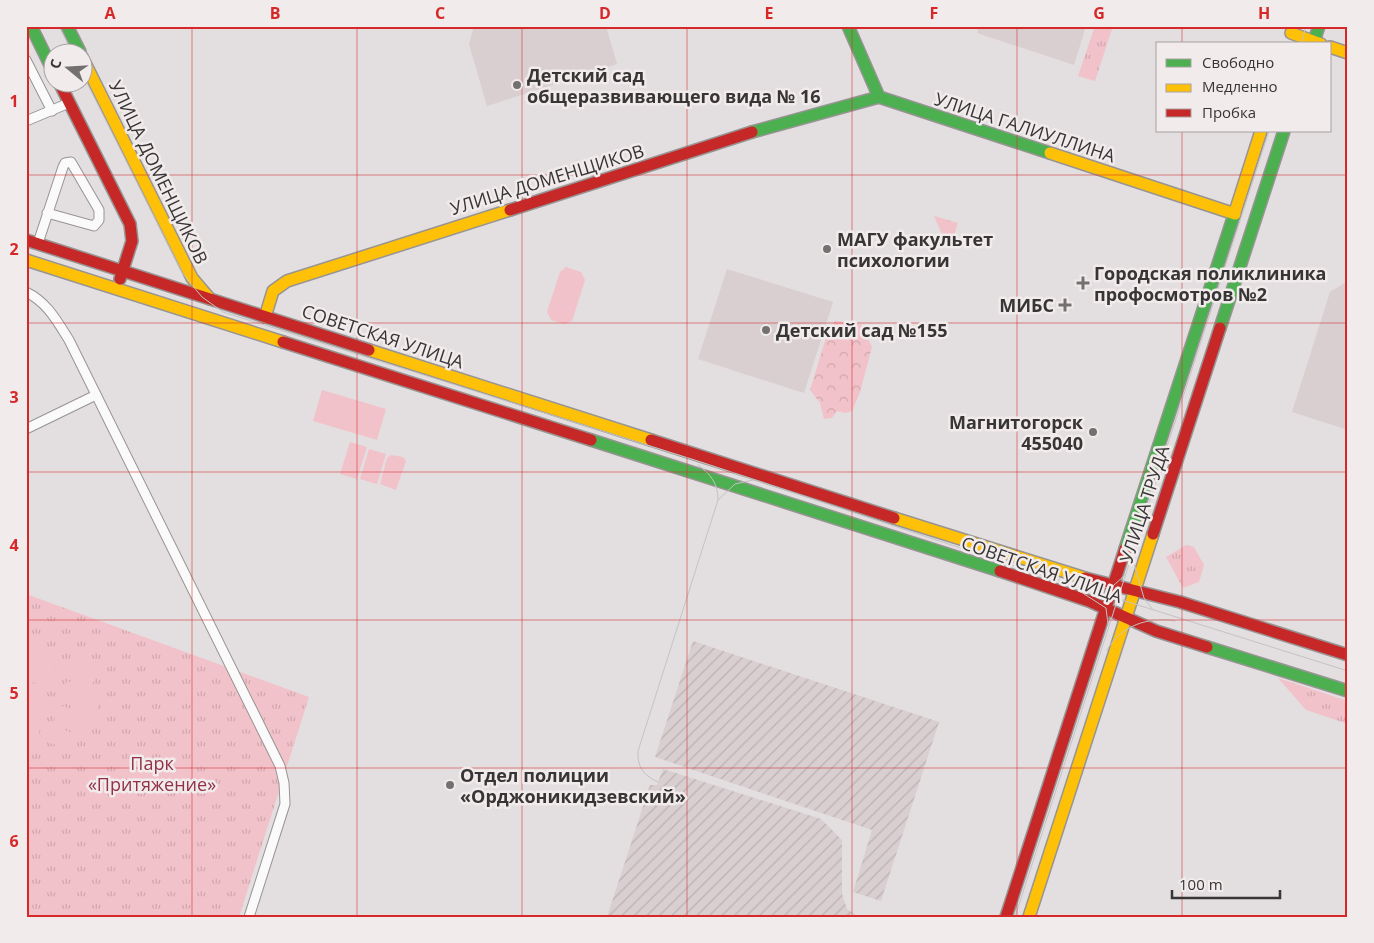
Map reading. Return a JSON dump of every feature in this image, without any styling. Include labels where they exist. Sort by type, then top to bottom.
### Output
[{"type":"main road","points":[[31,26],[42,49]]},
{"type":"main road","points":[[67,26],[75,42]]},
{"type":"main road","points":[[848,26],[879,97]]},
{"type":"main road","points":[[1316,42],[1318,26]]},
{"type":"main road","points":[[1290,34],[1313,42]]},
{"type":"main road","points":[[1332,48],[1348,53]]},
{"type":"main road","name":"УЛИЦА ДОМЕНЩИКОВ","points":[[92,77],[192,278],[210,299]]},
{"type":"main road","points":[[64,92],[130,224],[132,241],[117,288]]},
{"type":"main road","name":"УЛИЦА ГАЛИУЛЛИНА","points":[[879,97],[1235,214]]},
{"type":"main road","name":"УЛИЦА ДОМЕНЩИКОВ","points":[[260,334],[273,291],[287,282],[787,121],[879,97]]},
{"type":"main road","name":"УЛИЦА ТРУДА","points":[[1006,917],[1261,132]]},
{"type":"main road","name":"УЛИЦА ТРУДА","points":[[1029,917],[1284,132]]},
{"type":"main road","name":"СОВЕТСКАЯ УЛИЦА","points":[[26,240],[1071,575],[1180,602],[1348,655]]},
{"type":"main road","name":"СОВЕТСКАЯ УЛИЦА","points":[[26,260],[975,563],[1107,609],[1170,635],[1348,691]]},
{"type":"main road","points":[[723,483],[728,466]]},
{"type":"street","points":[[26,60],[52,111]]},
{"type":"street","points":[[26,120],[69,103]]},
{"type":"street","points":[[38,243],[47,213],[63,167],[65,163],[72,162],[99,210],[99,220],[94,226],[47,213]]},
{"type":"street","points":[[26,292],[36,297],[52,312],[69,340],[280,766],[284,783],[285,804],[249,917]]},
{"type":"street","points":[[26,429],[96,395]]},
{"type":"shaded area","name":"Детский сад общеразвивающего вида № 16","points":[[474,26],[606,26],[617,64],[487,106],[469,44]]},
{"type":"shaded area","points":[[979,26],[1086,26],[1074,65],[977,33]]},
{"type":"shaded area","name":"Детский сад №155","points":[[727,269],[833,302],[804,393],[698,359]]},
{"type":"shaded area","points":[[1348,281],[1348,430],[1292,412],[1330,292]]},
{"type":"shaded area","points":[[693,641],[939,722],[881,901],[853,892],[872,830],[655,757]]},
{"type":"shaded area","points":[[663,769],[821,819],[842,840],[842,894],[847,909],[859,917],[607,917],[650,785],[657,785]]},
{"type":"green space","points":[[1095,26],[1113,26],[1095,81],[1078,76]]},
{"type":"green space","points":[[934,216],[958,223],[949,250]]},
{"type":"green space","points":[[566,267],[581,272],[585,280],[572,321],[564,324],[551,320],[547,312],[560,272]]},
{"type":"green space","points":[[835,321],[861,324],[872,347],[860,392],[852,411],[846,413],[837,411],[832,418],[824,419],[820,403],[810,390],[828,331]]},
{"type":"green space","points":[[322,390],[386,409],[377,440],[313,421]]},
{"type":"green space","points":[[350,442],[367,447],[357,479],[340,474]]},
{"type":"green space","points":[[369,449],[386,454],[377,484],[360,479]]},
{"type":"green space","points":[[391,455],[403,457],[406,461],[396,490],[380,484],[387,458]]},
{"type":"green space","points":[[1186,545],[1194,547],[1204,565],[1199,582],[1183,588],[1166,557]]},
{"type":"green space","name":"Парк «Притяжение»","points":[[26,594],[309,697],[239,917],[26,917]]},
{"type":"green space","points":[[32,646],[60,655],[49,688],[26,680],[26,662]]},
{"type":"green space","points":[[74,658],[98,666],[93,683],[69,675]]},
{"type":"green space","points":[[1278,678],[1348,701],[1348,724],[1306,710]]},
{"type":"green space","points":[[67,681],[102,693],[97,711],[61,699]]},
{"type":"green space","points":[[26,693],[49,701],[38,736],[26,732]]},
{"type":"green space","points":[[59,705],[95,717],[89,734],[53,723]]},
{"type":"green space","points":[[52,726],[76,734],[70,750],[47,742]]},
{"type":"tram line","points":[[59,26],[67,42]]},
{"type":"tram line","points":[[1302,42],[1306,26]]},
{"type":"tram line","points":[[92,92],[183,274],[202,297],[223,312],[701,462],[1033,572],[1348,671]]},
{"type":"tram line","points":[[1015,917],[1269,132]]},
{"type":"tram line","points":[[658,782],[642,770],[638,751],[718,500],[717,489],[713,480],[698,465]]},
{"type":"tram line","points":[[718,500],[735,484],[753,480]]},
{"type":"tram line","points":[[1133,560],[1144,598],[1153,610]]},
{"type":"tram line","points":[[1096,590],[1113,586],[1126,574]]},
{"type":"tram line","points":[[1081,592],[1106,608],[1108,624]]},
{"type":"tram line","points":[[1107,650],[1119,635],[1136,625],[1155,620],[1175,621]]},
{"type":"traffic: fast","points":[[31,26],[42,49]]},
{"type":"traffic: fast","points":[[67,26],[75,42]]},
{"type":"traffic: fast","points":[[848,26],[879,97],[1050,153]]},
{"type":"traffic: fast","points":[[1314,42],[1319,26]]},
{"type":"traffic: fast","points":[[752,132],[879,97]]},
{"type":"traffic: fast","points":[[1220,328],[1284,132]]},
{"type":"traffic: fast","points":[[1125,549],[1235,212]]},
{"type":"traffic: fast","points":[[591,440],[1000,571]]},
{"type":"traffic: fast","points":[[1207,647],[1348,691]]},
{"type":"traffic: slow","points":[[1291,33],[1316,42]]},
{"type":"traffic: slow","points":[[1332,48],[1348,53]]},
{"type":"traffic: slow","points":[[92,77],[192,278],[210,299]]},
{"type":"traffic: slow","points":[[1235,212],[1261,132]]},
{"type":"traffic: slow","points":[[1050,153],[1235,214]]},
{"type":"traffic: slow","points":[[265,317],[273,291],[287,281],[510,210]]},
{"type":"traffic: slow","points":[[26,260],[283,342]]},
{"type":"traffic: slow","points":[[369,350],[651,440]]},
{"type":"traffic: slow","points":[[894,518],[1085,578]]},
{"type":"traffic: slow","points":[[1029,917],[1153,534]]},
{"type":"traffic: jam","points":[[64,92],[130,224],[132,241],[120,279]]},
{"type":"traffic: jam","points":[[510,210],[752,132]]},
{"type":"traffic: jam","points":[[26,240],[369,350]]},
{"type":"traffic: jam","points":[[1153,534],[1220,328]]},
{"type":"traffic: jam","points":[[283,342],[591,440]]},
{"type":"traffic: jam","points":[[651,440],[894,518]]},
{"type":"traffic: jam","points":[[1006,917],[1125,549]]},
{"type":"traffic: jam","points":[[1000,571],[1089,601],[1156,631],[1207,647]]},
{"type":"traffic: jam","points":[[1085,578],[1180,602],[1348,655]]},
{"type":"place","name":"Детский сад общеразвивающего вида № 16","points":[[517,85]]},
{"type":"place","name":"МАГУ факультет психологии","points":[[827,249]]},
{"type":"place","name":"Городская поликлиника профосмотров №2","points":[[1083,283]]},
{"type":"place","name":"МИБС","points":[[1065,305]]},
{"type":"place","name":"Детский сад №155","points":[[766,330]]},
{"type":"place","name":"Магнитогорск 455040","points":[[1093,432]]},
{"type":"place","name":"Отдел полиции «Орджоникидзевский»","points":[[450,785]]}]
